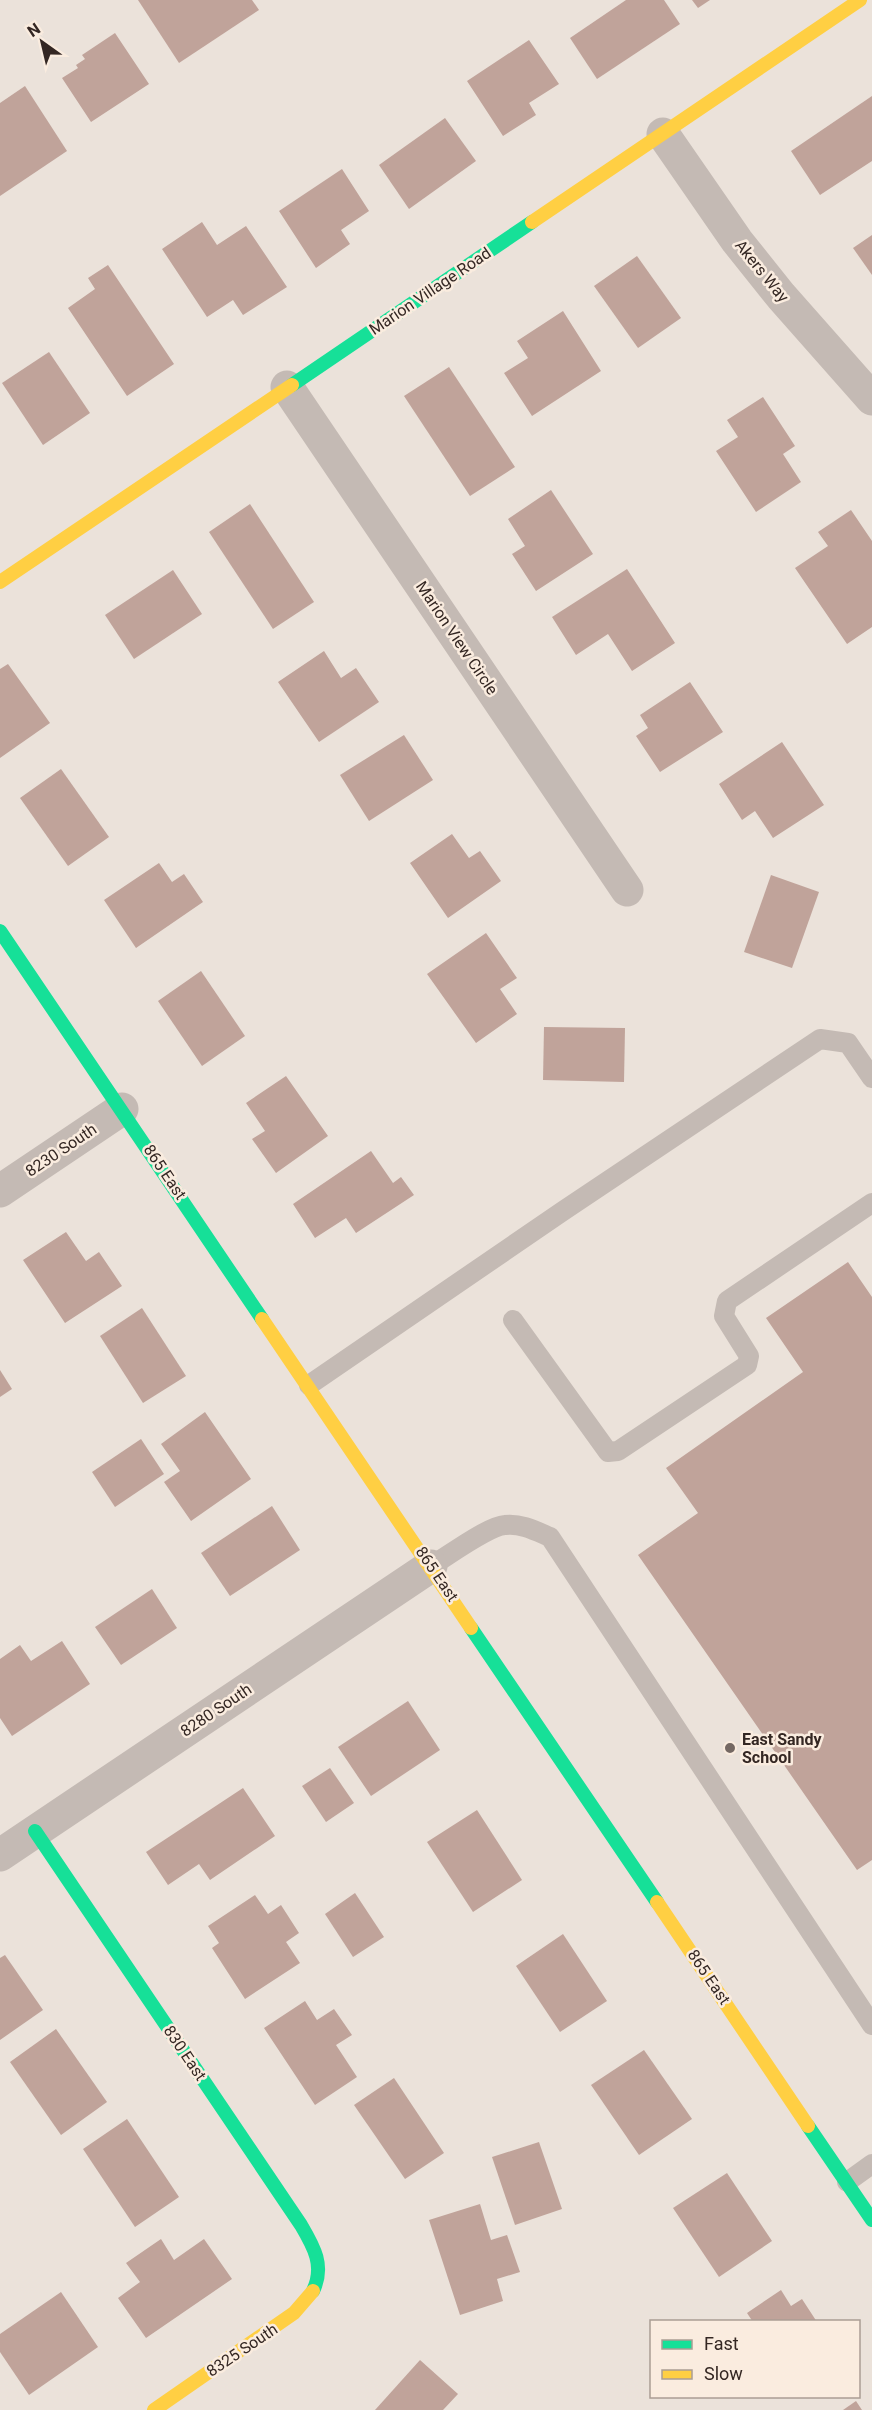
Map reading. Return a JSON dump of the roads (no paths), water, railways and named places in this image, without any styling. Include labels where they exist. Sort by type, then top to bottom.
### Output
[{"type":"street","name":"Marion Village Road","points":[[0,582],[860,0]]},
{"type":"street","name":"Akers Way","points":[[663,134],[737,241],[781,296],[872,399]]},
{"type":"street","name":"Marion View Circle","points":[[287,387],[627,890]]},
{"type":"street","name":"865 East","points":[[0,930],[872,2220]]},
{"type":"street","name":"8230 South","points":[[0,1191],[122,1109]]},
{"type":"street","name":"8280 South","points":[[0,1855],[431,1566]]},
{"type":"street","name":"830 East","points":[[35,1831],[302,2225],[319,2262],[320,2281]]},
{"type":"street","name":"8325 South","points":[[154,2410],[278,2326],[310,2298],[320,2281]]},
{"type":"lane","points":[[309,1385],[820,1039],[848,1042],[872,1078]]},
{"type":"lane","points":[[513,1320],[608,1452],[618,1451],[747,1365],[749,1356],[724,1316],[728,1301],[872,1203]]},
{"type":"lane","points":[[431,1566],[488,1531],[505,1525],[531,1528],[550,1537],[868,2012]]},
{"type":"lane","points":[[847,2182],[872,2164]]},
{"type":"place","name":"East Sandy School","points":[[730,1748]]}]
